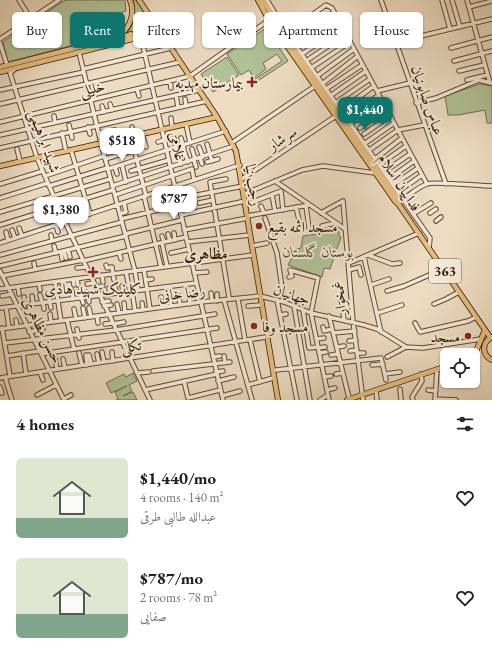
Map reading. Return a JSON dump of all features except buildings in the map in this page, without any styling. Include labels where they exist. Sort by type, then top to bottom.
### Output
[{"type":"main road","points":[[125,32],[132,17],[130,0]]},
{"type":"main road","name":"رجب نیا","points":[[139,0],[147,12]]},
{"type":"main road","points":[[258,0],[265,12]]},
{"type":"main road","name":"فداییان اسلام","points":[[263,0],[272,12]]},
{"type":"main road","points":[[125,36],[130,34],[132,35],[131,38],[125,40]]},
{"type":"main road","points":[[0,66],[75,48]]},
{"type":"main road","points":[[0,71],[95,48]]},
{"type":"main road","name":"رجب نیا","points":[[171,48],[218,117],[234,144],[240,165],[266,337],[278,400]]},
{"type":"main road","points":[[289,48],[375,173],[399,205]]},
{"type":"main road","name":"فداییان اسلام","points":[[295,48],[367,151],[398,199],[399,205],[491,337]]},
{"type":"main road","points":[[0,166],[218,117]]},
{"type":"main road","points":[[478,348],[485,330]]},
{"type":"main road","points":[[491,337],[484,345],[485,353],[492,360]]},
{"type":"main road","points":[[480,355],[485,353]]},
{"type":"main road","points":[[348,399],[440,368]]},
{"type":"street","points":[[19,0],[27,12]]},
{"type":"street","points":[[41,12],[59,0]]},
{"type":"street","points":[[267,0],[269,7]]},
{"type":"street","name":"عباس صابونیان","points":[[381,0],[385,12]]},
{"type":"street","points":[[442,0],[450,29]]},
{"type":"street","points":[[452,0],[460,27]]},
{"type":"street","points":[[462,3],[467,1],[484,65],[491,82]]},
{"type":"street","points":[[469,7],[492,1]]},
{"type":"street","points":[[316,12],[326,5],[332,8],[334,12]]},
{"type":"street","points":[[423,36],[492,19]]},
{"type":"street","points":[[190,76],[264,24]]},
{"type":"street","points":[[0,40],[12,32]]},
{"type":"street","points":[[450,48],[492,37],[490,32]]},
{"type":"street","points":[[0,43],[7,65]]},
{"type":"street","points":[[352,46],[427,184]]},
{"type":"street","name":"غلامی","points":[[144,48],[222,398]]},
{"type":"street","points":[[0,90],[171,48]]},
{"type":"street","points":[[297,48],[341,110],[364,144],[367,151],[375,159],[430,238],[429,249]]},
{"type":"street","points":[[302,54],[311,48]]},
{"type":"street","points":[[309,59],[325,48]]},
{"type":"street","points":[[311,68],[341,48]]},
{"type":"street","name":"عباس صابونیان","points":[[398,48],[416,103],[446,184]]},
{"type":"street","points":[[317,76],[354,49]]},
{"type":"street","points":[[454,61],[492,51]]},
{"type":"street","points":[[79,52],[110,179],[141,296]]},
{"type":"street","points":[[322,84],[358,56]]},
{"type":"street","points":[[0,104],[180,62]]},
{"type":"street","points":[[326,89],[362,65]]},
{"type":"street","points":[[459,72],[484,65]]},
{"type":"street","name":"شهید ابراهیمی","points":[[19,67],[10,72],[13,88],[37,158],[90,277],[150,400]]},
{"type":"street","points":[[333,94],[366,71]]},
{"type":"street","points":[[467,80],[487,75]]},
{"type":"street","name":"خلیلی","points":[[0,122],[190,76]]},
{"type":"street","points":[[338,101],[370,79]]},
{"type":"street","points":[[416,103],[436,98],[479,80],[491,82]]},
{"type":"street","points":[[170,81],[171,88]]},
{"type":"street","points":[[162,83],[163,89]]},
{"type":"street","points":[[349,116],[378,93],[410,83]]},
{"type":"street","points":[[0,226],[86,198],[170,167],[218,152],[234,144],[315,86]]},
{"type":"street","points":[[341,110],[374,86]]},
{"type":"street","points":[[137,89],[139,96]]},
{"type":"street","points":[[0,135],[199,90]]},
{"type":"street","points":[[176,96],[178,107]]},
{"type":"street","points":[[185,99],[186,106]]},
{"type":"street","points":[[0,148],[207,101]]},
{"type":"street","points":[[350,124],[382,101]]},
{"type":"street","points":[[78,104],[79,109]]},
{"type":"street","points":[[110,104],[112,110]]},
{"type":"street","points":[[69,106],[71,111]]},
{"type":"street","points":[[102,106],[104,112]]},
{"type":"street","points":[[360,128],[386,108]]},
{"type":"street","points":[[54,116],[55,122]]},
{"type":"street","name":"سرشار","points":[[242,179],[336,116]]},
{"type":"street","points":[[364,134],[390,116]]},
{"type":"street","points":[[171,118],[172,127]]},
{"type":"street","points":[[116,121],[118,127]]},
{"type":"street","points":[[364,144],[394,123]]},
{"type":"street","points":[[186,124],[190,143]]},
{"type":"street","points":[[69,125],[72,138]]},
{"type":"street","points":[[367,151],[398,130],[424,125]]},
{"type":"street","points":[[88,127],[90,134]]},
{"type":"street","points":[[132,127],[136,160],[161,267]]},
{"type":"street","points":[[99,133],[115,130]]},
{"type":"street","points":[[0,198],[35,187],[116,167],[153,153],[178,151],[184,149],[190,143],[198,139],[207,139],[226,131]]},
{"type":"street","points":[[62,134],[76,166],[90,214]]},
{"type":"street","points":[[142,134],[146,146]]},
{"type":"street","points":[[174,138],[181,164]]},
{"type":"street","points":[[181,138],[188,162]]},
{"type":"street","points":[[375,159],[402,138]]},
{"type":"street","points":[[207,139],[212,161]]},
{"type":"street","points":[[158,142],[164,140]]},
{"type":"street","points":[[382,163],[406,146]]},
{"type":"street","points":[[196,167],[199,147]]},
{"type":"street","points":[[217,147],[218,152]]},
{"type":"street","points":[[48,175],[139,149]]},
{"type":"street","points":[[192,149],[202,164]]},
{"type":"street","points":[[18,150],[20,162]]},
{"type":"street","points":[[384,172],[410,154]]},
{"type":"street","points":[[207,162],[218,159]]},
{"type":"street","points":[[131,171],[169,160]]},
{"type":"street","points":[[389,179],[414,161]]},
{"type":"street","points":[[122,165],[126,182]]},
{"type":"street","points":[[0,243],[8,242],[15,238],[240,165]]},
{"type":"street","points":[[244,194],[302,170],[323,166],[375,173]]},
{"type":"street","points":[[116,167],[117,174]]},
{"type":"street","points":[[393,185],[418,168]]},
{"type":"street","points":[[115,194],[192,169],[194,180]]},
{"type":"street","points":[[0,184],[43,171]]},
{"type":"street","points":[[17,173],[19,178]]},
{"type":"street","points":[[398,192],[422,175]]},
{"type":"street","points":[[0,212],[110,179]]},
{"type":"street","points":[[226,179],[210,182],[228,297]]},
{"type":"street","points":[[275,181],[307,205],[346,230]]},
{"type":"street","points":[[34,182],[35,187]]},
{"type":"street","points":[[403,199],[427,184],[437,182],[446,184],[492,186]]},
{"type":"street","points":[[25,185],[27,190]]},
{"type":"street","points":[[178,199],[242,186]]},
{"type":"street","points":[[159,204],[166,202],[163,190]]},
{"type":"street","points":[[181,215],[270,197],[281,191],[283,210]]},
{"type":"street","points":[[156,192],[161,209]]},
{"type":"street","points":[[270,197],[275,211]]},
{"type":"street","points":[[199,203],[213,200]]},
{"type":"street","name":"غمخوار","points":[[321,213],[343,200],[353,321],[363,400]]},
{"type":"street","points":[[120,214],[126,212],[124,203]]},
{"type":"street","points":[[413,214],[431,203]]},
{"type":"street","points":[[10,204],[12,208]]},
{"type":"street","points":[[0,255],[6,252],[71,236],[148,212],[179,205]]},
{"type":"street","points":[[184,230],[307,205]]},
{"type":"street","points":[[307,205],[309,228]]},
{"type":"street","points":[[261,206],[264,213]]},
{"type":"street","points":[[296,207],[301,229]]},
{"type":"street","points":[[430,214],[436,209]]},
{"type":"street","points":[[31,210],[33,215]]},
{"type":"street","points":[[45,211],[46,216]]},
{"type":"street","points":[[24,212],[26,217]]},
{"type":"street","points":[[18,215],[19,219]]},
{"type":"street","points":[[436,221],[441,217]]},
{"type":"street","points":[[265,218],[277,253],[284,302]]},
{"type":"street","points":[[0,266],[77,248],[182,220]]},
{"type":"street","points":[[322,226],[336,223]]},
{"type":"street","points":[[56,225],[58,232]]},
{"type":"street","points":[[19,228],[22,236]]},
{"type":"street","points":[[12,230],[15,238]]},
{"type":"street","points":[[6,232],[8,242]]},
{"type":"street","points":[[174,233],[175,240]]},
{"type":"street","points":[[349,263],[419,233]]},
{"type":"street","points":[[168,234],[170,241]]},
{"type":"street","points":[[51,235],[52,241]]},
{"type":"street","points":[[187,242],[250,235]]},
{"type":"street","points":[[162,236],[167,266]]},
{"type":"street","points":[[2,276],[83,261],[186,237]]},
{"type":"street","points":[[252,246],[267,244]]},
{"type":"street","points":[[54,246],[56,253]]},
{"type":"street","points":[[171,253],[189,249]]},
{"type":"street","points":[[64,251],[70,257]]},
{"type":"street","points":[[64,251],[64,258]]},
{"type":"street","points":[[119,253],[121,259]]},
{"type":"street","points":[[0,289],[253,255]]},
{"type":"street","points":[[366,256],[392,264],[400,263]]},
{"type":"street","points":[[366,256],[381,332]]},
{"type":"street","points":[[34,263],[35,269]]},
{"type":"street","points":[[67,263],[68,268]]},
{"type":"street","points":[[106,265],[107,268],[112,267],[114,280]]},
{"type":"street","points":[[77,268],[86,267]]},
{"type":"street","points":[[349,270],[359,267],[361,275]]},
{"type":"street","points":[[387,291],[416,282],[443,269]]},
{"type":"street","points":[[144,270],[150,309]]},
{"type":"street","points":[[289,277],[292,276],[290,270],[318,278],[311,313],[313,330],[329,400]]},
{"type":"street","name":"حسن مظاهری","points":[[0,271],[64,400]]},
{"type":"street","points":[[126,272],[135,311]]},
{"type":"street","points":[[194,273],[208,272]]},
{"type":"street","points":[[87,284],[103,284],[102,275]]},
{"type":"street","points":[[146,280],[152,278]]},
{"type":"street","points":[[75,279],[76,285]]},
{"type":"street","points":[[371,285],[389,279]]},
{"type":"street","points":[[62,281],[62,287]]},
{"type":"street","points":[[55,282],[60,322]]},
{"type":"street","points":[[0,302],[1,308],[39,302],[82,298],[87,295],[99,296],[117,293],[124,294],[131,291],[196,283]]},
{"type":"street","points":[[39,284],[40,290]]},
{"type":"street","points":[[18,286],[19,294]]},
{"type":"street","points":[[115,286],[118,298]]},
{"type":"street","points":[[122,286],[124,294]]},
{"type":"street","points":[[109,288],[110,294]]},
{"type":"street","points":[[80,291],[82,304]]},
{"type":"street","points":[[72,292],[76,304]]},
{"type":"street","points":[[434,304],[459,292]]},
{"type":"street","points":[[211,293],[212,301]]},
{"type":"street","points":[[2,296],[12,294]]},
{"type":"street","points":[[48,294],[51,308]]},
{"type":"street","points":[[65,294],[68,305]]},
{"type":"street","points":[[169,294],[172,306]]},
{"type":"street","points":[[217,294],[217,300]]},
{"type":"street","points":[[38,307],[40,295]]},
{"type":"street","points":[[87,295],[88,302]]},
{"type":"street","points":[[189,295],[190,304]]},
{"type":"street","points":[[32,296],[44,309]]},
{"type":"street","points":[[179,296],[180,305]]},
{"type":"street","name":"جهانیان","points":[[260,296],[284,302],[311,313],[353,321],[381,332],[406,347],[423,348],[481,340]]},
{"type":"street","name":"رضا خانی","points":[[45,326],[52,322],[108,314],[260,296]]},
{"type":"street","points":[[24,297],[25,304]]},
{"type":"street","points":[[160,297],[162,307]]},
{"type":"street","points":[[341,298],[344,319]]},
{"type":"street","points":[[238,299],[245,340]]},
{"type":"street","points":[[224,300],[252,400]]},
{"type":"street","points":[[277,300],[297,400]]},
{"type":"street","points":[[102,302],[109,301]]},
{"type":"street","points":[[124,303],[125,312]]},
{"type":"street","points":[[142,303],[143,310]]},
{"type":"street","points":[[117,304],[118,313]]},
{"type":"street","points":[[248,306],[261,304]]},
{"type":"street","points":[[104,306],[111,305]]},
{"type":"street","points":[[378,313],[402,305]]},
{"type":"street","points":[[294,306],[300,325],[301,347],[310,400]]},
{"type":"street","points":[[6,307],[9,328]]},
{"type":"street","points":[[83,308],[85,318]]},
{"type":"street","points":[[89,308],[91,317]]},
{"type":"street","points":[[74,309],[76,324]]},
{"type":"street","points":[[304,310],[309,348],[325,347]]},
{"type":"street","points":[[14,313],[20,312]]},
{"type":"street","points":[[50,314],[53,327]]},
{"type":"street","points":[[5,344],[59,334],[79,336],[91,335],[215,314]]},
{"type":"street","points":[[280,315],[286,314]]},
{"type":"street","points":[[97,316],[98,323]]},
{"type":"street","points":[[329,316],[348,399]]},
{"type":"street","points":[[415,323],[420,332],[453,326],[468,321],[476,316]]},
{"type":"street","points":[[16,320],[17,326]]},
{"type":"street","points":[[67,320],[74,349]]},
{"type":"street","points":[[105,324],[124,322]]},
{"type":"street","points":[[164,322],[164,327]]},
{"type":"street","points":[[10,376],[1,329],[26,325],[45,326]]},
{"type":"street","points":[[30,332],[45,326]]},
{"type":"street","points":[[323,327],[324,331],[333,333],[354,331]]},
{"type":"street","points":[[0,353],[23,353],[66,348],[74,349],[217,328]]},
{"type":"street","points":[[78,329],[79,336]]},
{"type":"street","points":[[316,339],[326,337],[333,333]]},
{"type":"street","points":[[300,337],[305,336]]},
{"type":"street","name":"تکلی","points":[[0,378],[266,337]]},
{"type":"street","points":[[250,340],[260,382]]},
{"type":"street","points":[[349,341],[356,340]]},
{"type":"street","points":[[330,345],[344,346]]},
{"type":"street","points":[[301,347],[306,346]]},
{"type":"street","name":"جهانیان","points":[[386,357],[406,347]]},
{"type":"street","points":[[39,351],[48,349]]},
{"type":"street","points":[[350,351],[364,353]]},
{"type":"street","points":[[32,352],[33,357]]},
{"type":"street","points":[[102,352],[104,362]]},
{"type":"street","points":[[112,352],[113,361]]},
{"type":"street","points":[[319,354],[326,352]]},
{"type":"street","points":[[23,353],[26,374]]},
{"type":"street","points":[[79,353],[82,365]]},
{"type":"street","points":[[97,354],[99,363]]},
{"type":"street","points":[[119,354],[120,360]]},
{"type":"street","points":[[331,355],[338,354]]},
{"type":"street","points":[[87,355],[89,364]]},
{"type":"street","points":[[213,357],[222,356],[225,362]]},
{"type":"street","points":[[276,370],[381,358],[386,380]]},
{"type":"street","points":[[55,359],[57,369]]},
{"type":"street","points":[[63,359],[65,368]]},
{"type":"street","points":[[137,373],[230,362]]},
{"type":"street","points":[[372,365],[383,364]]},
{"type":"street","points":[[437,369],[435,399],[456,400]]},
{"type":"street","points":[[145,390],[223,371]]},
{"type":"street","points":[[40,372],[43,380]]},
{"type":"street","points":[[385,374],[400,372]]},
{"type":"street","points":[[336,374],[342,373]]},
{"type":"street","points":[[413,400],[412,396],[422,381],[421,374]]},
{"type":"street","points":[[318,377],[331,376]]},
{"type":"street","points":[[5,377],[12,400]]},
{"type":"street","points":[[218,380],[234,377]]},
{"type":"street","points":[[248,385],[273,378]]},
{"type":"street","points":[[184,381],[188,398],[225,387]]},
{"type":"street","points":[[37,395],[56,385]]},
{"type":"street","points":[[418,386],[424,389]]},
{"type":"street","points":[[0,387],[2,393],[0,394]]},
{"type":"street","points":[[326,390],[335,388]]},
{"type":"street","points":[[400,388],[402,400]]},
{"type":"street","points":[[376,390],[376,400]]},
{"type":"street","points":[[428,390],[436,390]]},
{"type":"street","points":[[222,398],[240,391]]},
{"type":"street","points":[[320,400],[328,395]]},
{"type":"street","points":[[64,400],[71,396]]},
{"type":"green space","points":[[65,0],[125,0],[126,11],[70,12],[70,46],[62,48],[62,12],[47,12]]},
{"type":"green space","points":[[133,0],[136,0],[145,12],[134,12]]},
{"type":"green space","points":[[133,23],[133,36],[125,35],[128,31]]},
{"type":"green space","points":[[264,29],[264,48],[279,48],[288,61],[250,86],[249,83],[282,61],[277,54],[263,63],[266,69],[254,78],[249,70],[241,75],[227,54],[236,48],[256,48],[256,35]]},
{"type":"green space","points":[[12,36],[12,48],[62,48],[8,62],[3,42]]},
{"type":"green space","points":[[227,57],[239,75],[213,92],[201,74]]},
{"type":"green space","points":[[480,84],[492,86],[492,123],[487,123],[485,110],[458,115],[448,115],[445,96]]},
{"type":"green space","name":"بوستان گلستان","points":[[330,226],[339,232],[339,236],[341,237],[330,269],[324,268],[322,277],[288,265],[294,254],[293,250],[301,248],[303,236],[317,234],[317,228]]},
{"type":"green space","points":[[133,373],[137,381],[129,385],[132,391],[123,396],[133,392],[137,400],[116,400],[118,399],[115,392],[127,386],[111,393],[106,383],[124,374],[126,377]]},
{"type":"place","name":"بیمارستان مهدیه","points":[[252,82]]},
{"type":"place","name":"مسجد ائمه بقیع","points":[[259,226]]},
{"type":"place","name":"کلینیک شهید هادی","points":[[93,272]]},
{"type":"place","name":"مسجد وفا","points":[[254,326]]},
{"type":"place","name":"مسجد","points":[[468,336]]},
{"type":"district","name":"مظاهری","points":[[206,253]]}]
